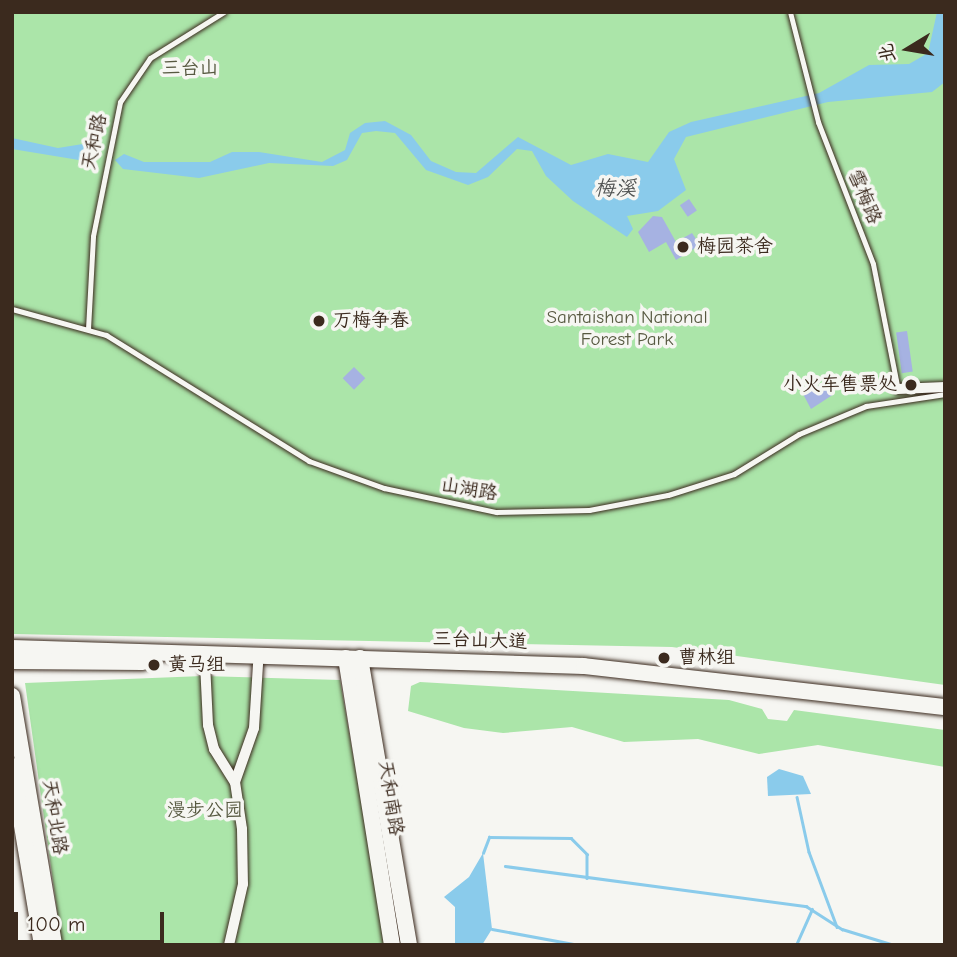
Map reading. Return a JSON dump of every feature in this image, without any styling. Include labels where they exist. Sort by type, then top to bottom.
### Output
[{"type":"main road","name":"三台山大道","points":[[12,648],[719,676],[945,707]]},
{"type":"main road","name":"三台山大道","points":[[12,661],[258,664],[354,662],[723,683],[945,714]]},
{"type":"main road","name":"天和南路","points":[[354,662],[392,945]]},
{"type":"main road","name":"天和南路","points":[[354,662],[408,945]]},
{"type":"main road","name":"天和北路","points":[[12,696],[54,945]]},
{"type":"main road","name":"天和北路","points":[[12,766],[42,945]]},
{"type":"street","points":[[899,393],[945,387]]},
{"type":"street","points":[[205,663],[214,749],[235,782]]},
{"type":"street","points":[[229,945],[243,884],[235,782],[254,728],[258,664]]},
{"type":"lane","name":"天和路","points":[[88,329],[93,236],[120,102],[150,58],[224,12]]},
{"type":"lane","name":"雪梅路","points":[[790,12],[818,122],[873,264],[899,393]]},
{"type":"lane","name":"山湖路","points":[[12,309],[88,329],[197,388],[255,432],[309,461],[384,488],[496,512],[589,510],[668,495],[734,474],[799,434],[899,393],[945,394]]},
{"type":"green space","name":"Santaishan National Forest Park","points":[[12,12],[945,12],[945,685],[672,647],[12,634]]},
{"type":"green space","name":"漫步公园","points":[[203,676],[340,680],[386,945],[62,945],[25,683]]},
{"type":"green space","points":[[420,682],[729,700],[762,709],[768,719],[787,721],[794,710],[945,730],[945,767],[818,745],[759,754],[698,739],[624,742],[572,727],[503,733],[464,728],[408,711],[411,686]]},
{"type":"water","name":"梅溪","points":[[937,12],[945,12],[945,82],[932,92],[828,102],[686,137],[674,159],[686,190],[658,211],[627,216],[633,229],[627,237],[573,201],[546,176],[532,151],[517,149],[488,177],[468,185],[426,170],[395,133],[376,131],[362,133],[347,160],[333,166],[269,163],[199,178],[123,169],[115,160],[124,154],[144,162],[210,162],[232,152],[259,152],[322,162],[345,150],[350,133],[365,123],[385,121],[411,135],[431,161],[456,172],[476,173],[518,137],[571,165],[608,154],[648,162],[669,132],[691,122],[819,93],[869,65],[909,64],[928,53]]},
{"type":"water","points":[[12,138],[58,148],[95,142],[91,162],[12,149]]},
{"type":"water","points":[[779,769],[803,776],[811,794],[768,796],[767,777]]},
{"type":"water","points":[[483,853],[492,929],[482,945],[455,945],[455,907],[444,897],[469,877]]},
{"type":"building","points":[[689,199],[697,211],[688,217],[680,205]]},
{"type":"building","points":[[653,216],[662,217],[676,242],[692,233],[700,245],[676,260],[666,242],[649,252],[638,232]]},
{"type":"building","points":[[907,331],[913,372],[902,373],[896,333]]},
{"type":"building","points":[[354,367],[365,378],[354,390],[343,378]]},
{"type":"building","points":[[819,386],[830,386],[834,394],[811,409],[803,394]]},
{"type":"waterway","points":[[797,797],[809,852],[837,927]]},
{"type":"waterway","points":[[483,853],[489,837],[571,838],[587,854],[587,878]]},
{"type":"waterway","points":[[505,866],[806,906],[842,929],[894,945]]},
{"type":"waterway","points":[[796,945],[812,909]]},
{"type":"waterway","points":[[492,929],[579,945]]},
{"type":"place","name":"梅园茶舍","points":[[683,247]]},
{"type":"place","name":"万梅争春","points":[[319,321]]},
{"type":"place","name":"小火车售票处","points":[[911,385]]},
{"type":"place","name":"曹林组","points":[[664,658]]},
{"type":"place","name":"黄马组","points":[[154,665]]},
{"type":"park label","name":"三台山","points":[[190,69]]}]
